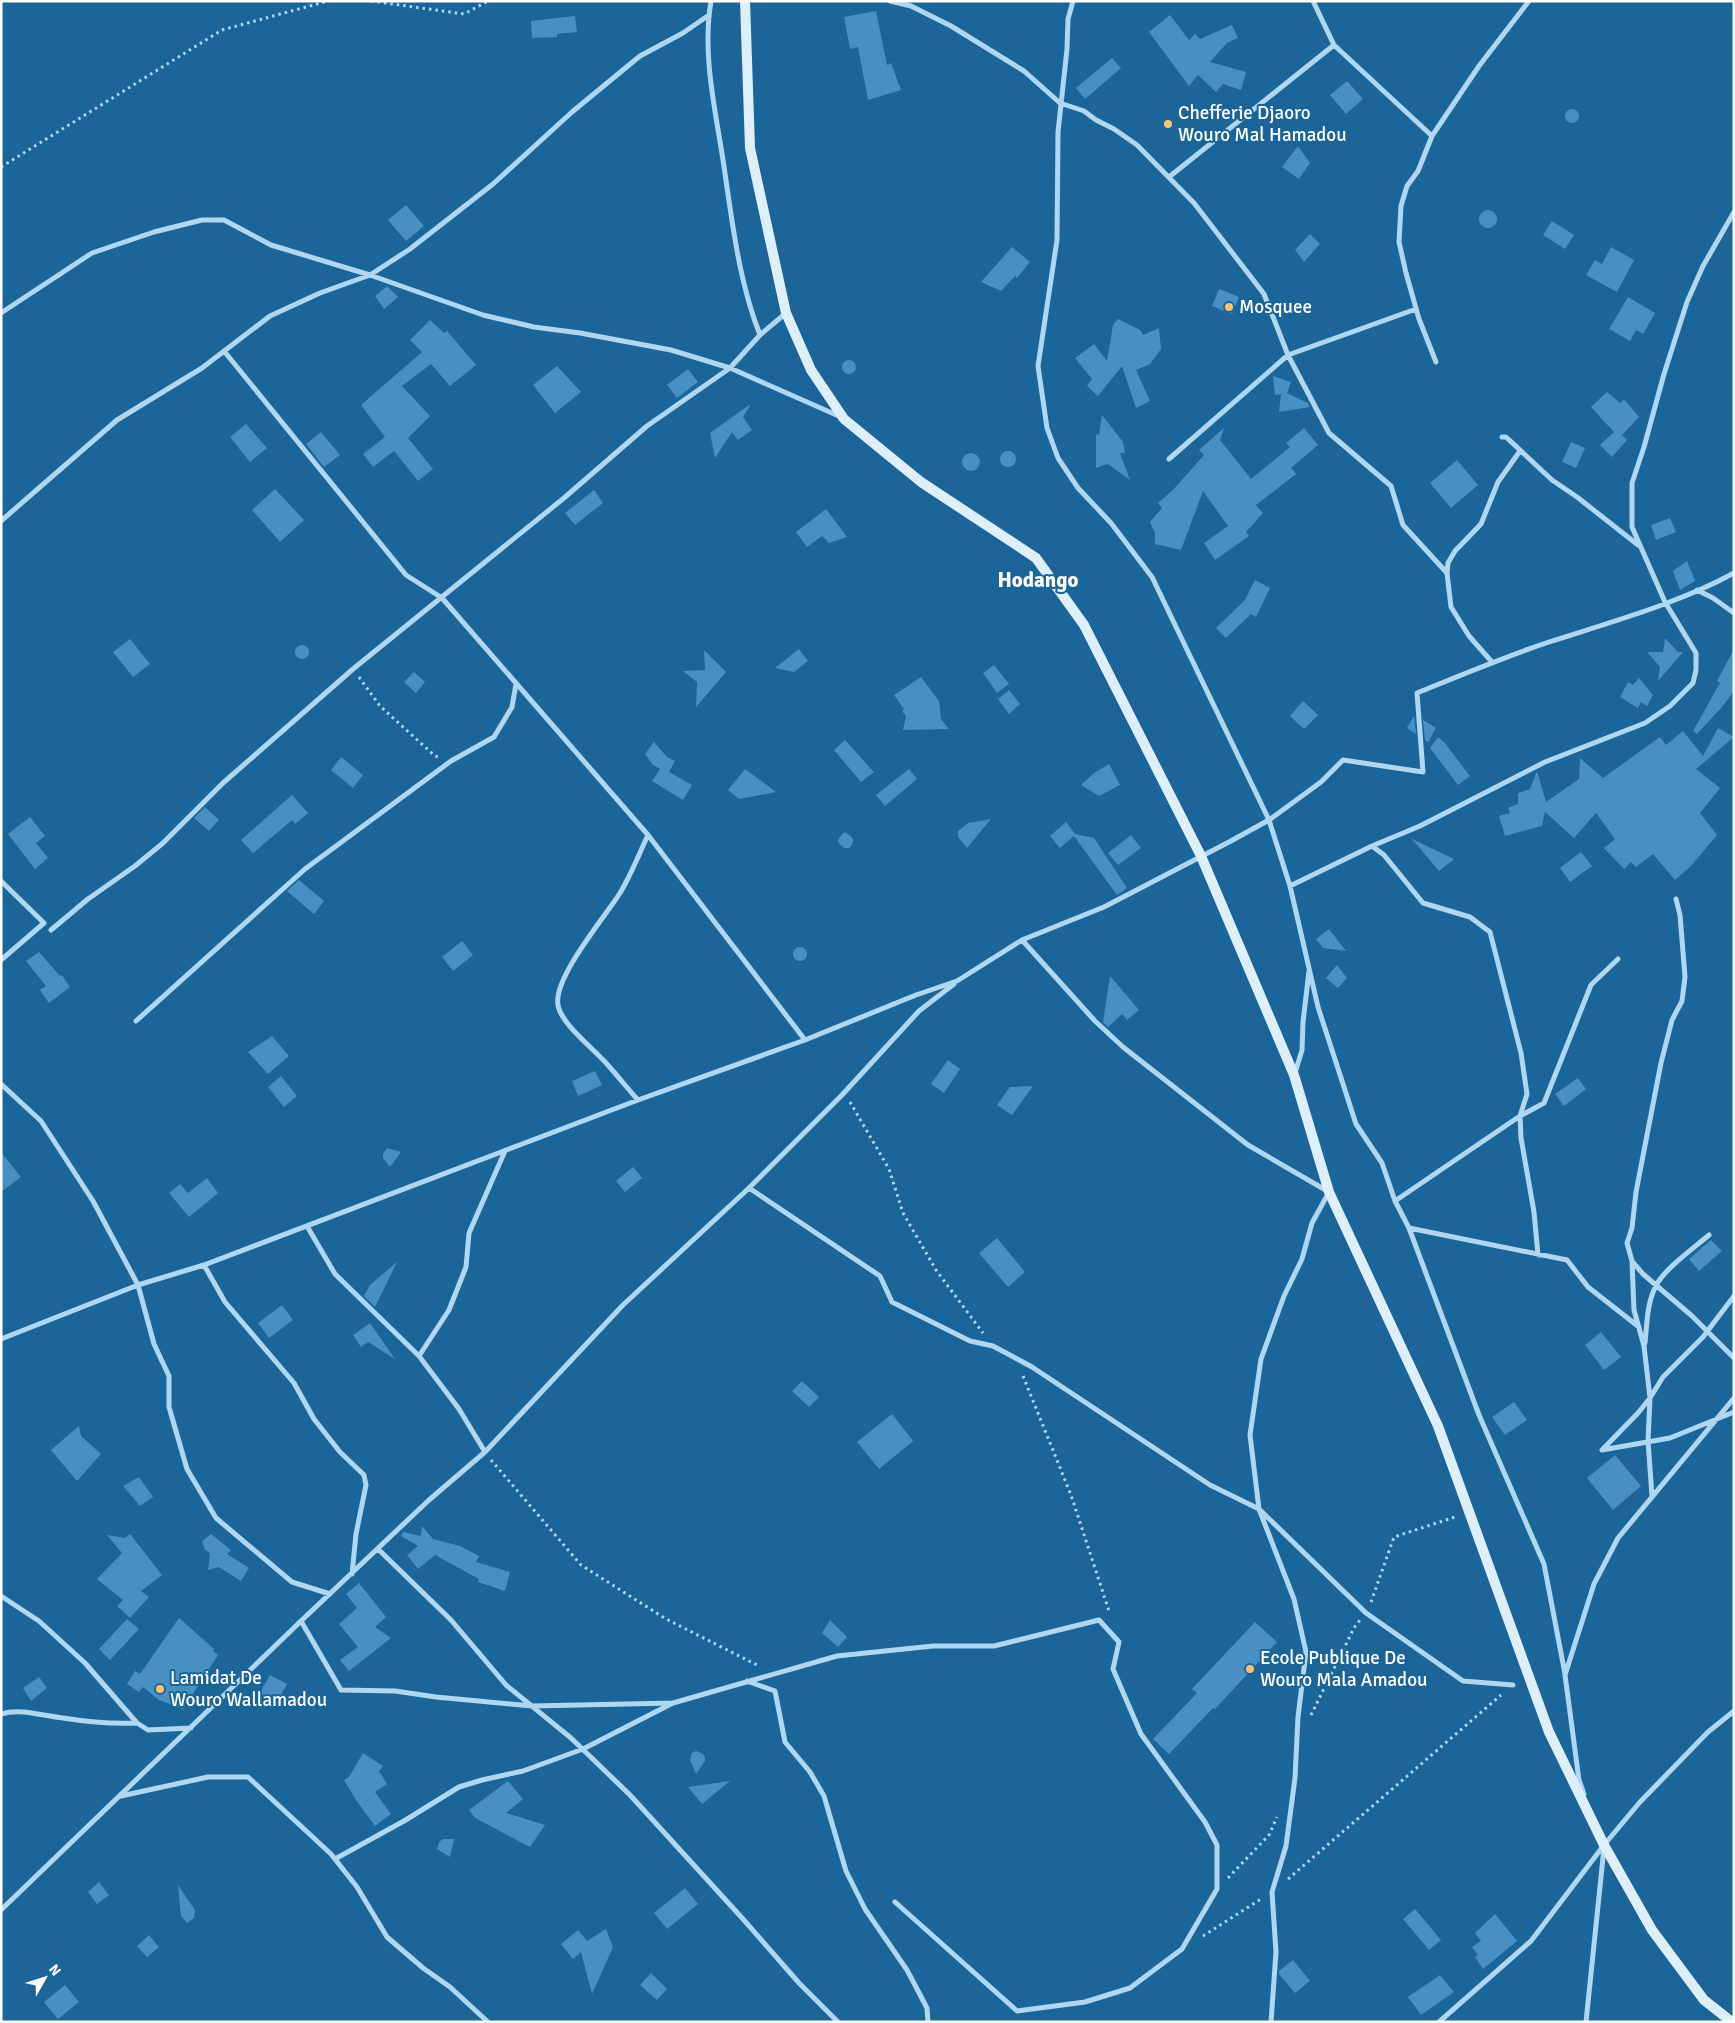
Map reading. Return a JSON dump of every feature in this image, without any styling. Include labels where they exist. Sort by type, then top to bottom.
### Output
[{"type":"main road","points":[[745,1],[750,148],[786,313],[811,370],[844,418],[921,482],[1036,558],[1084,625],[1201,856],[1294,1076],[1329,1192],[1438,1426],[1549,1732],[1604,1845],[1652,1930],[1704,2000],[1732,2022]]},
{"type":"street","points":[[711,1],[709,15],[709,72],[734,238],[752,314],[760,334]]},
{"type":"street","points":[[890,1],[911,6],[951,26],[1024,71],[1060,103],[1084,111],[1137,145],[1169,177],[1194,203],[1264,294],[1288,355],[1329,433],[1391,486],[1403,525],[1447,573]]},
{"type":"street","points":[[1073,1],[1068,19],[1067,50],[1058,132],[1057,240],[1038,366],[1047,428],[1058,458],[1078,488],[1111,523],[1152,577],[1269,820],[1290,886],[1310,965],[1318,1007],[1356,1124],[1382,1163],[1395,1201],[1409,1228],[1479,1415],[1544,1564],[1565,1675],[1579,1780],[1604,1845],[1586,2022]]},
{"type":"street","points":[[1313,1],[1334,45],[1432,136]]},
{"type":"street","points":[[1436,362],[1416,309],[1399,242],[1400,206],[1407,186],[1418,171],[1432,136],[1479,66],[1529,1]]},
{"type":"street","points":[[1,521],[117,420],[202,368],[270,316],[320,293],[370,275],[410,249],[493,184],[572,112],[640,56],[683,33],[709,15]]},
{"type":"street","points":[[1169,177],[1334,45]]},
{"type":"street","points":[[1290,886],[1372,846],[1420,826],[1545,762],[1646,723],[1670,706],[1693,683],[1696,670],[1696,653],[1665,602],[1632,527],[1632,483],[1687,302],[1703,266],[1734,212]]},
{"type":"street","points":[[1,312],[92,253],[154,232],[202,220],[224,220],[270,245],[370,275],[483,315],[534,327],[588,334],[671,350],[730,368],[844,418]]},
{"type":"street","points":[[1169,459],[1288,355],[1416,309]]},
{"type":"street","points":[[52,930],[88,899],[135,866],[163,843],[223,782],[353,669],[564,498],[647,426],[730,368],[760,334],[786,313]]},
{"type":"street","points":[[224,351],[406,575],[442,598],[648,835],[805,1040]]},
{"type":"street","points":[[1502,438],[1506,437],[1552,480],[1577,496],[1639,545]]},
{"type":"street","points":[[1492,662],[1470,636],[1451,607],[1447,573],[1448,563],[1455,551],[1481,524],[1498,482],[1520,451]]},
{"type":"street","points":[[1,1910],[301,1621],[429,1500],[485,1452],[623,1304],[749,1188],[842,1095],[919,1011],[957,981],[1022,940],[1104,907],[1269,820],[1321,782],[1344,760],[1423,772],[1417,693],[1492,662],[1697,590],[1734,573]]},
{"type":"street","points":[[1697,590],[1734,612]]},
{"type":"street","points":[[136,1021],[304,869],[451,761],[494,737],[512,707],[516,684]]},
{"type":"street","points":[[638,1100],[607,1063],[565,1020],[558,1005],[558,993],[563,980],[620,892],[648,835]]},
{"type":"street","points":[[1372,846],[1384,854],[1423,903],[1470,917],[1490,932],[1521,1052],[1527,1094],[1520,1116],[1521,1138],[1532,1203],[1538,1255]]},
{"type":"street","points":[[1,881],[44,923],[1,960]]},
{"type":"street","points":[[1652,1496],[1648,1442],[1650,1398],[1644,1346],[1634,1310],[1632,1261],[1627,1243],[1632,1228],[1646,1135],[1672,1020],[1682,1001],[1685,977],[1680,915],[1676,898]]},
{"type":"street","points":[[1022,940],[1095,1021],[1123,1047],[1248,1145],[1329,1192],[1312,1223],[1302,1259],[1284,1296],[1261,1359],[1250,1434],[1259,1509],[1294,1599],[1306,1652],[1298,1717],[1295,1778],[1286,1846],[1272,1892],[1276,1952],[1271,2022]]},
{"type":"street","points":[[1395,1201],[1520,1116],[1544,1104],[1591,985],[1618,958]]},
{"type":"street","points":[[1294,1076],[1302,1050],[1303,1022],[1310,965]]},
{"type":"street","points":[[1,1339],[138,1286],[204,1266],[638,1100],[805,1040],[916,995],[957,981]]},
{"type":"street","points":[[1,1084],[41,1121],[94,1201],[138,1286],[154,1344],[169,1376],[169,1408],[187,1469],[216,1518],[292,1582],[330,1594]]},
{"type":"street","points":[[419,1356],[449,1310],[466,1267],[469,1233],[505,1151]]},
{"type":"street","points":[[749,1188],[880,1276],[892,1302],[970,1341],[993,1346],[1032,1367],[1210,1486],[1259,1509],[1366,1612],[1463,1681],[1514,1685]]},
{"type":"street","points":[[307,1226],[335,1274],[419,1356],[459,1409],[485,1452]]},
{"type":"street","points":[[1409,1228],[1567,1260],[1588,1286],[1639,1327]]},
{"type":"street","points":[[1644,1346],[1651,1299],[1656,1284],[1674,1265],[1709,1235]]},
{"type":"street","points":[[1632,1261],[1643,1274],[1707,1331],[1734,1358]]},
{"type":"street","points":[[204,1266],[225,1302],[294,1383],[314,1419],[340,1452],[364,1476],[366,1485],[356,1534],[352,1574]]},
{"type":"street","points":[[1734,1296],[1707,1331],[1663,1377],[1638,1413],[1602,1450],[1670,1438],[1734,1412]]},
{"type":"street","points":[[1565,1675],[1594,1584],[1618,1538],[1734,1398]]},
{"type":"street","points":[[378,1549],[451,1620],[506,1685],[583,1749],[630,1795],[799,1983],[838,2022]]},
{"type":"street","points":[[1,1596],[39,1621],[85,1663],[137,1723],[148,1730],[191,1728]]},
{"type":"street","points":[[335,1859],[459,1788],[482,1780],[523,1771],[583,1749],[673,1703],[837,1656],[933,1646],[994,1646],[1099,1620],[1119,1642],[1113,1670],[1141,1734],[1205,1822],[1217,1844],[1217,1889],[1182,1950],[1130,1988],[1085,2002],[1017,2011],[895,1902]]},
{"type":"street","points":[[301,1621],[341,1690],[395,1691],[436,1697],[532,1706],[673,1703]]},
{"type":"street","points":[[747,1681],[775,1691],[784,1742],[810,1772],[824,1796],[846,1871],[865,1909],[907,1970],[927,2008],[928,2022]]},
{"type":"street","points":[[1,1714],[15,1710],[102,1722],[137,1723]]},
{"type":"street","points":[[1439,2022],[1531,1941],[1604,1845],[1640,1802],[1708,1732],[1734,1711]]},
{"type":"street","points":[[120,1797],[208,1777],[248,1777],[335,1859],[357,1886],[387,1937],[423,1968],[450,1987],[488,2022]]},
{"type":"street","points":[[477,2022],[478,2012]]},
{"type":"path","points":[[1,167],[222,30],[328,1]]},
{"type":"path","points":[[371,1],[464,14],[488,1]]},
{"type":"path","points":[[353,669],[380,706],[435,756],[451,761]]},
{"type":"path","points":[[842,1095],[853,1104],[889,1170],[903,1213],[936,1270],[993,1346]]},
{"type":"path","points":[[1021,1373],[1071,1496],[1110,1614]]},
{"type":"path","points":[[485,1452],[581,1565],[666,1619],[759,1665],[747,1681]]},
{"type":"path","points":[[1310,1717],[1354,1628],[1366,1612],[1394,1537],[1468,1513]]},
{"type":"path","points":[[1182,1950],[1272,1892],[1514,1685]]},
{"type":"path","points":[[1217,1889],[1269,1835],[1280,1810]]},
{"type":"building","points":[[876,11],[887,65],[891,63],[901,90],[868,100],[858,47],[850,49],[844,17]]},
{"type":"building","points":[[1170,15],[1189,40],[1195,34],[1200,39],[1232,25],[1238,38],[1227,43],[1210,62],[1246,72],[1241,90],[1223,84],[1216,92],[1198,75],[1189,86],[1149,32]]},
{"type":"building","points":[[575,16],[577,32],[557,34],[557,37],[532,38],[531,21]]},
{"type":"building","points":[[1112,58],[1121,68],[1085,99],[1076,88]]},
{"type":"building","points":[[1347,81],[1363,99],[1346,114],[1330,95]]},
{"type":"building","points":[[1569,109],[1575,109],[1579,116],[1575,123],[1569,123],[1565,119],[1565,113]]},
{"type":"building","points":[[1298,146],[1310,163],[1299,179],[1282,167]]},
{"type":"building","points":[[406,205],[424,226],[406,241],[388,220]]},
{"type":"building","points":[[1488,210],[1494,213],[1497,219],[1494,225],[1488,228],[1482,225],[1479,219],[1482,213]]},
{"type":"building","points":[[1552,221],[1574,235],[1565,249],[1543,235]]},
{"type":"building","points":[[1310,234],[1320,244],[1304,262],[1295,250]]},
{"type":"building","points":[[1012,247],[1030,262],[1017,278],[1015,276],[1001,291],[981,282]]},
{"type":"building","points":[[1611,247],[1634,260],[1617,292],[1586,275],[1595,260],[1602,264]]},
{"type":"building","points":[[387,286],[398,297],[384,309],[375,296]]},
{"type":"building","points":[[1219,289],[1239,297],[1232,314],[1212,306]]},
{"type":"building","points":[[1628,297],[1655,313],[1643,334],[1636,330],[1630,341],[1609,329]]},
{"type":"building","points":[[1118,319],[1140,330],[1143,335],[1159,328],[1161,349],[1150,364],[1136,370],[1150,401],[1136,408],[1122,366],[1098,396],[1087,386],[1092,379],[1075,358],[1094,344],[1107,361],[1113,325]]},
{"type":"building","points":[[430,320],[444,333],[447,331],[476,365],[450,386],[431,364],[402,386],[430,416],[408,438],[433,469],[418,481],[394,451],[373,467],[363,454],[385,437],[361,405],[422,352],[410,340]]},
{"type":"building","points":[[846,360],[852,360],[856,367],[852,374],[846,374],[842,370],[842,364]]},
{"type":"building","points":[[557,366],[581,392],[555,413],[533,385]]},
{"type":"building","points":[[688,369],[698,382],[677,398],[667,385]]},
{"type":"building","points":[[1273,376],[1291,382],[1287,393],[1308,403],[1310,407],[1279,412],[1281,394],[1275,395]]},
{"type":"building","points":[[1607,392],[1620,403],[1624,399],[1639,417],[1622,435],[1627,440],[1612,457],[1600,445],[1614,432],[1591,407]]},
{"type":"building","points":[[749,405],[743,417],[752,430],[738,440],[732,432],[715,458],[710,433]]},
{"type":"building","points":[[1102,415],[1123,442],[1125,453],[1120,453],[1130,480],[1108,464],[1096,468],[1096,434],[1099,435]]},
{"type":"building","points":[[246,424],[267,448],[250,462],[230,437]]},
{"type":"building","points":[[1224,428],[1220,440],[1251,479],[1290,447],[1286,443],[1304,428],[1318,445],[1291,468],[1296,474],[1256,505],[1263,513],[1246,532],[1249,536],[1215,560],[1204,543],[1228,526],[1203,491],[1181,550],[1155,544],[1155,533],[1150,522],[1162,508],[1158,503],[1173,490],[1204,455],[1199,450]]},
{"type":"building","points":[[321,432],[340,455],[324,467],[306,444]]},
{"type":"building","points":[[1571,442],[1585,448],[1576,468],[1562,462]]},
{"type":"building","points":[[1008,451],[1014,453],[1016,459],[1014,465],[1008,467],[1002,465],[1000,459],[1002,453]]},
{"type":"building","points":[[971,453],[977,456],[980,462],[977,468],[971,471],[965,468],[962,462],[965,456]]},
{"type":"building","points":[[1457,460],[1478,485],[1451,508],[1430,483]]},
{"type":"building","points":[[275,489],[304,520],[280,542],[252,510]]},
{"type":"building","points":[[594,490],[603,503],[575,525],[565,513]]},
{"type":"building","points":[[826,509],[847,537],[829,543],[822,536],[807,547],[796,532]]},
{"type":"building","points":[[1670,518],[1676,532],[1656,540],[1651,525]]},
{"type":"building","points":[[1687,561],[1695,581],[1680,590],[1673,571]]},
{"type":"building","points":[[1255,580],[1270,588],[1256,617],[1251,614],[1226,638],[1216,628],[1245,600]]},
{"type":"building","points":[[1665,638],[1678,652],[1683,652],[1658,681],[1660,667],[1647,652],[1663,652]]},
{"type":"building","points":[[130,639],[150,664],[133,677],[113,652]]},
{"type":"building","points":[[299,645],[305,645],[309,652],[305,659],[299,659],[295,655],[295,649]]},
{"type":"building","points":[[799,649],[808,661],[794,672],[775,668]]},
{"type":"building","points":[[1734,649],[1734,691],[1697,734],[1693,731],[1720,683],[1717,681]]},
{"type":"building","points":[[704,650],[726,672],[696,707],[697,682],[683,671],[705,670]]},
{"type":"building","points":[[994,665],[1009,684],[997,693],[983,673]]},
{"type":"building","points":[[414,672],[425,682],[416,693],[404,682]]},
{"type":"building","points":[[921,677],[939,701],[941,719],[949,729],[903,730],[906,716],[902,711],[904,709],[894,695]]},
{"type":"building","points":[[1639,678],[1653,695],[1647,706],[1641,702],[1638,708],[1620,697],[1628,682],[1633,685]]},
{"type":"building","points":[[1009,690],[1020,704],[1009,714],[998,699]]},
{"type":"building","points":[[1303,701],[1318,715],[1304,729],[1290,716]]},
{"type":"building","points":[[1414,716],[1416,734],[1407,728]]},
{"type":"building","points":[[1423,720],[1436,728],[1428,742],[1425,740]]},
{"type":"building","points":[[1718,728],[1734,737],[1696,769],[1720,788],[1700,813],[1717,835],[1691,866],[1675,880],[1653,854],[1636,867],[1631,862],[1624,869],[1604,848],[1615,839],[1596,813],[1574,838],[1545,812],[1542,826],[1505,836],[1499,816],[1510,813],[1508,808],[1518,804],[1518,793],[1530,789],[1537,771],[1546,802],[1579,779],[1580,758],[1603,778],[1660,737],[1666,745],[1683,731],[1703,756]]},
{"type":"building","points":[[1438,737],[1470,776],[1458,785],[1430,748]]},
{"type":"building","points":[[845,740],[874,772],[861,782],[834,750]]},
{"type":"building","points":[[654,742],[667,757],[675,761],[669,772],[692,785],[683,800],[652,781],[660,769],[653,765],[645,754]]},
{"type":"building","points":[[341,757],[363,775],[353,788],[331,770]]},
{"type":"building","points":[[1109,764],[1120,785],[1099,796],[1081,785],[1094,773]]},
{"type":"building","points":[[745,769],[776,792],[739,799],[728,790]]},
{"type":"building","points":[[909,769],[917,779],[885,806],[876,795]]},
{"type":"building","points":[[292,795],[308,813],[295,824],[292,820],[253,853],[241,840]]},
{"type":"building","points":[[205,807],[219,820],[209,831],[194,818]]},
{"type":"building","points":[[30,817],[45,836],[36,843],[48,858],[35,869],[8,834]]},
{"type":"building","points":[[991,819],[967,848],[958,837],[958,831],[968,823]]},
{"type":"building","points":[[1066,822],[1075,834],[1094,838],[1127,888],[1117,895],[1074,836],[1060,848],[1050,836]]},
{"type":"building","points":[[844,832],[851,836],[853,840],[849,848],[844,848],[838,842]]},
{"type":"building","points":[[1131,835],[1141,848],[1118,865],[1108,853]]},
{"type":"building","points":[[1412,839],[1454,859],[1439,871]]},
{"type":"building","points":[[1581,852],[1592,866],[1570,882],[1560,868]]},
{"type":"building","points":[[299,880],[324,901],[314,914],[287,891]]},
{"type":"building","points":[[1329,929],[1346,951],[1323,948],[1316,939]]},
{"type":"building","points":[[462,941],[473,955],[453,971],[442,957]]},
{"type":"building","points":[[797,947],[803,947],[807,954],[803,961],[797,961],[793,957],[793,951]]},
{"type":"building","points":[[39,952],[60,976],[62,975],[70,987],[49,1003],[40,990],[46,986],[26,961]]},
{"type":"building","points":[[1337,965],[1347,978],[1338,988],[1326,978]]},
{"type":"building","points":[[1110,976],[1139,1010],[1127,1020],[1122,1014],[1108,1027],[1103,1022]]},
{"type":"building","points":[[272,1036],[289,1056],[268,1074],[248,1052]]},
{"type":"building","points":[[948,1060],[960,1069],[944,1093],[931,1084]]},
{"type":"building","points":[[595,1071],[602,1085],[578,1096],[572,1081]]},
{"type":"building","points":[[281,1076],[297,1096],[284,1107],[268,1087]]},
{"type":"building","points":[[1578,1078],[1586,1089],[1564,1106],[1555,1094]]},
{"type":"building","points":[[1033,1086],[1012,1115],[997,1105],[1010,1087]]},
{"type":"building","points":[[387,1148],[401,1152],[390,1167],[383,1158]]},
{"type":"building","points":[[1,1152],[21,1177],[1,1192]]},
{"type":"building","points":[[633,1167],[642,1178],[625,1192],[616,1181]]},
{"type":"building","points":[[207,1178],[218,1193],[189,1217],[169,1193],[180,1184],[188,1193]]},
{"type":"building","points":[[997,1238],[1025,1272],[1008,1287],[979,1253]]},
{"type":"building","points":[[1711,1240],[1722,1251],[1699,1271],[1689,1259]]},
{"type":"building","points":[[397,1262],[375,1307],[364,1296],[370,1285]]},
{"type":"building","points":[[282,1305],[293,1320],[269,1338],[258,1323]]},
{"type":"building","points":[[370,1323],[395,1359],[368,1342],[361,1347],[353,1335]]},
{"type":"building","points":[[1601,1332],[1621,1357],[1604,1370],[1585,1345]]},
{"type":"building","points":[[802,1381],[819,1397],[809,1407],[792,1391]]},
{"type":"building","points":[[1514,1402],[1527,1420],[1505,1435],[1492,1417]]},
{"type":"building","points":[[892,1414],[913,1441],[879,1469],[857,1442]]},
{"type":"building","points":[[79,1426],[81,1436],[101,1454],[77,1481],[51,1450]]},
{"type":"building","points":[[1615,1455],[1641,1486],[1613,1510],[1587,1478]]},
{"type":"building","points":[[139,1477],[153,1497],[140,1506],[123,1486]]},
{"type":"building","points":[[422,1526],[433,1539],[460,1546],[479,1556],[476,1562],[510,1572],[505,1591],[478,1582],[479,1579],[435,1555],[418,1569],[407,1555],[418,1546],[401,1536],[403,1532],[421,1536]]},
{"type":"building","points":[[130,1534],[162,1575],[141,1591],[149,1597],[130,1618],[117,1606],[123,1600],[97,1579],[122,1553],[107,1535],[125,1538]]},
{"type":"building","points":[[211,1534],[231,1550],[227,1554],[249,1568],[241,1581],[219,1567],[208,1570],[210,1553],[205,1550],[202,1541]]},
{"type":"building","points":[[359,1583],[386,1617],[375,1627],[391,1638],[349,1671],[340,1660],[358,1647],[339,1624],[357,1608],[346,1594]]},
{"type":"building","points":[[179,1618],[214,1649],[213,1651],[218,1655],[183,1709],[159,1700],[143,1687],[139,1692],[127,1684],[135,1671],[140,1674]]},
{"type":"building","points":[[127,1619],[139,1629],[110,1660],[99,1649]]},
{"type":"building","points":[[830,1620],[847,1637],[838,1647],[822,1633]]},
{"type":"building","points":[[1255,1622],[1277,1642],[1215,1709],[1213,1708],[1169,1754],[1153,1739],[1197,1693],[1192,1689]]},
{"type":"building","points":[[270,1675],[287,1684],[276,1704],[259,1694]]},
{"type":"building","points":[[39,1677],[47,1688],[31,1701],[23,1688]]},
{"type":"building","points":[[696,1751],[703,1754],[705,1761],[696,1774],[690,1760],[692,1753]]},
{"type":"building","points":[[363,1753],[383,1766],[379,1771],[387,1784],[375,1792],[391,1814],[375,1826],[344,1780],[349,1777]]},
{"type":"building","points":[[508,1781],[523,1799],[506,1813],[545,1825],[530,1847],[475,1818],[469,1810]]},
{"type":"building","points":[[730,1781],[702,1804],[688,1787]]},
{"type":"building","points":[[443,1839],[454,1839],[450,1857],[437,1849],[439,1842]]},
{"type":"building","points":[[99,1882],[109,1895],[97,1904],[88,1892]]},
{"type":"building","points":[[178,1885],[195,1910],[194,1918],[187,1923],[181,1916]]},
{"type":"building","points":[[685,1888],[698,1904],[667,1929],[654,1913]]},
{"type":"building","points":[[1415,1909],[1441,1940],[1429,1950],[1403,1919]]},
{"type":"building","points":[[1495,1914],[1517,1941],[1483,1969],[1475,1957],[1478,1955],[1472,1947],[1481,1941],[1475,1933]]},
{"type":"building","points":[[606,1929],[613,1947],[592,1994],[581,1952],[573,1959],[561,1944],[578,1930],[587,1941]]},
{"type":"building","points":[[149,1935],[159,1947],[147,1957],[137,1946]]},
{"type":"building","points":[[1293,1960],[1310,1981],[1295,1993],[1279,1974],[1279,1971]]},
{"type":"building","points":[[651,1973],[667,1989],[657,2000],[640,1985]]},
{"type":"building","points":[[1440,1975],[1454,1992],[1421,2015],[1408,1997]]},
{"type":"building","points":[[65,1985],[79,2002],[58,2019],[44,2002]]},
{"type":"place","name":"Chefferie Djaoro Wouro Mal Hamadou","points":[[1168,124]]},
{"type":"place","name":"Mosquee","points":[[1229,307]]},
{"type":"place","name":"Ecole Publique De Wouro Mala Amadou","points":[[1250,1669]]},
{"type":"place","name":"Lamidat De Wouro Wallamadou","points":[[160,1689]]},
{"type":"district","name":"Hodango","points":[[1038,580]]}]
